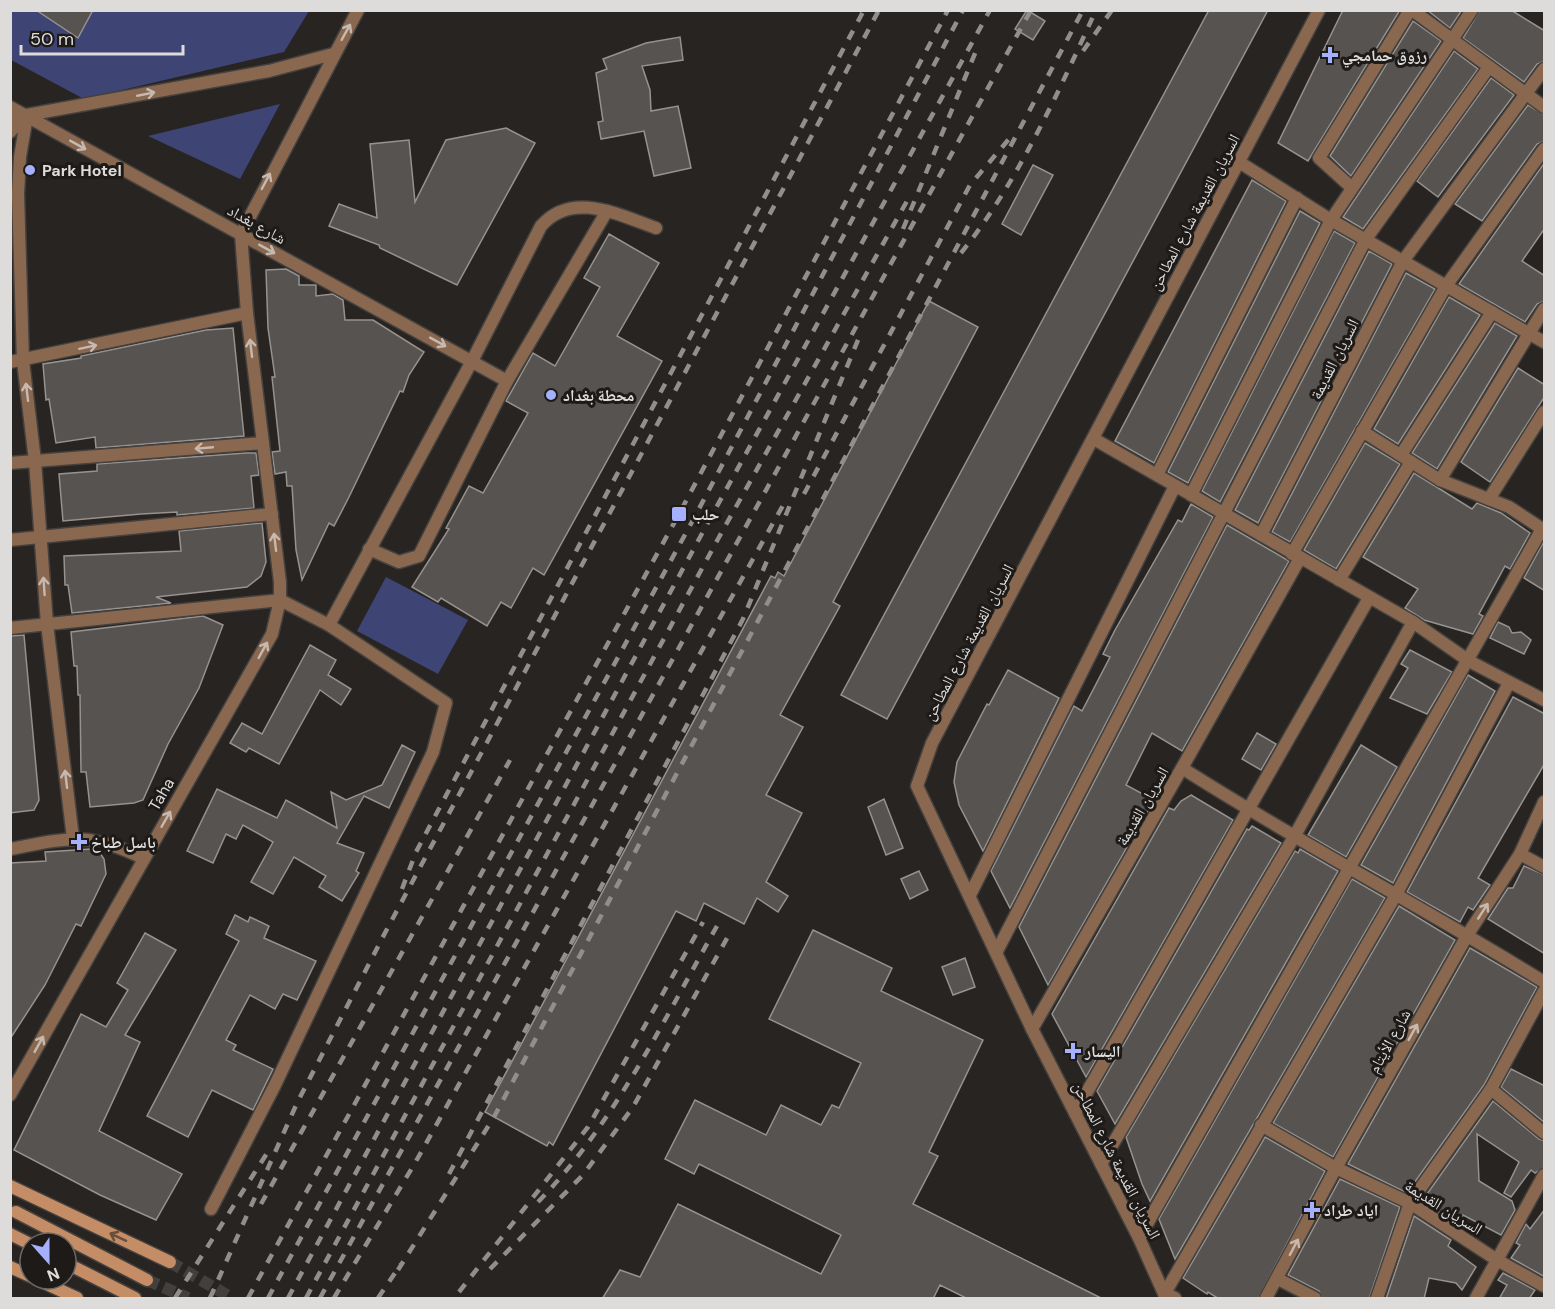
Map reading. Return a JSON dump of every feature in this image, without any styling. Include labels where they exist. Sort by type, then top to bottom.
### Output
[{"type":"main road","points":[[10,1186],[170,1262]]},
{"type":"main road","points":[[16,1212],[147,1280]]},
{"type":"main road","points":[[78,1269],[135,1299]]},
{"type":"main road","points":[[61,1291],[77,1299]]},
{"type":"street","points":[[241,234],[358,10]]},
{"type":"street","name":"السريان القديمة شارع المطاحن","points":[[1169,1297],[1032,1029],[917,786],[932,743],[1319,10]]},
{"type":"street","points":[[1351,188],[1319,158],[1411,10],[1545,107]]},
{"type":"street","points":[[1191,495],[1331,220],[1472,10]]},
{"type":"street","points":[[10,118],[27,117],[269,71],[333,54]]},
{"type":"street","name":"السريان القديمة","points":[[997,951],[1366,239],[1489,67]]},
{"type":"street","name":"السريان القديمة","points":[[1261,535],[1403,261],[1545,69]]},
{"type":"street","name":"شارع بغداد","points":[[10,106],[507,381]]},
{"type":"street","points":[[10,132],[27,117]]},
{"type":"street","points":[[27,117],[20,157],[18,194],[17,362],[35,461],[46,624],[73,838]]},
{"type":"street","points":[[1182,768],[1362,431],[1446,285],[1545,149]]},
{"type":"street","points":[[1239,162],[1331,220],[1545,342]]},
{"type":"street","points":[[1157,475],[1297,198]]},
{"type":"street","points":[[329,625],[472,361],[541,225],[551,214],[565,208],[583,206],[607,211],[656,228]]},
{"type":"street","points":[[369,549],[399,562],[406,562],[420,556],[507,381],[607,211]]},
{"type":"street","name":"Taha","points":[[10,1095],[272,634],[280,600],[272,514],[247,313],[241,234]]},
{"type":"street","points":[[1440,480],[1528,333],[1545,309]]},
{"type":"street","points":[[1339,580],[1406,459],[1492,312]]},
{"type":"street","points":[[17,362],[247,313]]},
{"type":"street","points":[[1489,499],[1545,412]]},
{"type":"street","points":[[1138,1238],[1543,529],[1509,507],[1440,480],[1362,431]]},
{"type":"street","points":[[1094,439],[1413,622],[1469,661],[1545,700]]},
{"type":"street","points":[[10,463],[263,443]]},
{"type":"street","points":[[970,895],[1175,486]]},
{"type":"street","points":[[10,540],[272,514]]},
{"type":"street","points":[[1075,1113],[1369,598]]},
{"type":"street","points":[[10,628],[280,600],[329,625],[446,704],[428,763],[275,1085],[211,1209]]},
{"type":"street","points":[[1101,1164],[1294,837],[1413,622]]},
{"type":"street","points":[[1169,1297],[1261,1125],[1397,893],[1509,683]]},
{"type":"street","name":"السريان القديمة","points":[[1032,1029],[1182,768],[1249,811],[1468,934],[1545,982]]},
{"type":"street","name":"شارع الأيتام","points":[[1266,1299],[1336,1168],[1468,934],[1520,854],[1545,802]]},
{"type":"street","points":[[10,849],[73,838],[113,843],[144,858]]},
{"type":"street","points":[[1520,854],[1545,867]]},
{"type":"street","points":[[1377,1299],[1410,1203],[1491,1089],[1545,992]]},
{"type":"street","points":[[1491,1089],[1545,1133]]},
{"type":"street","name":"السريان القديمة","points":[[1261,1125],[1336,1168],[1410,1203],[1497,1260],[1545,1286]]},
{"type":"street","points":[[1476,1299],[1545,1175]]},
{"type":"street","points":[[1278,1279],[1316,1299]]},
{"type":"shaded area","points":[[10,11],[309,11],[284,52],[84,99],[11,60]]},
{"type":"shaded area","points":[[280,104],[240,179],[148,136]]},
{"type":"shaded area","points":[[386,577],[468,620],[438,674],[357,631]]},
{"type":"building","points":[[36,10],[93,10],[78,38]]},
{"type":"building","points":[[1027,10],[1045,21],[1033,40],[1015,29]]},
{"type":"building","points":[[1209,10],[1268,10],[887,719],[841,695]]},
{"type":"building","points":[[1343,10],[1400,10],[1308,161],[1278,143]]},
{"type":"building","points":[[1427,10],[1462,10],[1450,28]]},
{"type":"building","points":[[1480,10],[1511,10],[1545,31],[1545,61],[1537,64],[1524,82],[1463,38]]},
{"type":"building","points":[[1413,21],[1441,41],[1351,176],[1330,156]]},
{"type":"building","points":[[680,37],[683,60],[642,66],[650,90],[651,111],[678,106],[691,168],[654,176],[644,131],[601,139],[598,122],[603,121],[596,73],[607,69],[603,59],[646,43]]},
{"type":"building","points":[[1454,51],[1478,69],[1363,229],[1343,217]]},
{"type":"building","points":[[1491,78],[1514,95],[1438,197],[1417,181]]},
{"type":"building","points":[[1528,105],[1545,115],[1545,141],[1537,144],[1482,221],[1455,204]]},
{"type":"building","points":[[506,128],[535,143],[457,285],[380,248],[379,245],[329,226],[339,204],[377,218],[370,144],[409,140],[415,202],[446,140]]},
{"type":"building","points":[[1545,162],[1545,228],[1522,261],[1545,276],[1545,301],[1537,304],[1525,322],[1459,284]]},
{"type":"building","points":[[1033,165],[1053,175],[1021,235],[1002,224]]},
{"type":"building","points":[[1252,180],[1286,201],[1154,463],[1115,441]]},
{"type":"building","points":[[1300,211],[1320,223],[1188,483],[1168,472]]},
{"type":"building","points":[[1334,231],[1355,243],[1220,502],[1202,491]]},
{"type":"building","points":[[609,234],[659,263],[617,336],[662,361],[544,575],[533,568],[511,608],[501,602],[487,626],[441,598],[438,602],[412,587],[449,529],[446,528],[469,486],[483,493],[528,413],[506,401],[533,353],[555,366],[600,287],[584,278]]},
{"type":"building","points":[[1369,251],[1392,264],[1258,523],[1235,510]]},
{"type":"building","points":[[286,269],[299,276],[299,285],[316,285],[316,296],[333,294],[343,300],[345,320],[373,320],[424,352],[409,375],[403,392],[400,391],[334,526],[329,523],[302,580],[296,550],[292,486],[287,486],[286,472],[275,474],[272,452],[280,451],[272,377],[275,377],[268,328],[266,270]]},
{"type":"building","points":[[1406,273],[1435,289],[1290,542],[1272,532]]},
{"type":"building","points":[[1449,297],[1480,315],[1398,444],[1374,429]]},
{"type":"building","points":[[929,301],[978,327],[833,602],[840,606],[780,715],[803,727],[766,795],[802,813],[766,882],[788,896],[778,912],[757,898],[744,924],[704,903],[696,921],[676,911],[553,1145],[549,1142],[547,1146],[485,1112],[771,576],[775,578],[778,572],[784,576]]},
{"type":"building","points":[[1495,323],[1517,336],[1437,469],[1412,453]]},
{"type":"building","points":[[233,328],[244,436],[96,448],[95,437],[56,443],[49,399],[46,400],[43,364],[81,358],[81,356],[206,330]]},
{"type":"building","points":[[1518,368],[1545,385],[1545,396],[1490,482],[1461,462]]},
{"type":"building","points":[[1365,443],[1400,464],[1336,569],[1304,550]]},
{"type":"building","points":[[256,453],[259,475],[251,476],[254,508],[63,521],[59,474],[97,471],[97,464]]},
{"type":"building","points":[[1414,473],[1472,509],[1477,503],[1501,513],[1530,533],[1510,569],[1505,566],[1479,614],[1483,616],[1473,634],[1424,620],[1405,608],[1418,589],[1363,557]]},
{"type":"building","points":[[1191,504],[1213,517],[1010,908],[991,871],[1074,706],[1082,711],[1110,657],[1103,654],[1115,630],[1178,520],[1182,522]]},
{"type":"building","points":[[262,523],[266,562],[261,576],[247,587],[156,597],[171,603],[72,613],[68,585],[65,585],[64,556],[181,551],[179,531]]},
{"type":"building","points":[[1227,525],[1289,561],[1182,751],[1152,733],[1126,785],[1154,800],[1048,985],[1019,927]]},
{"type":"building","points":[[1543,543],[1545,544],[1545,591],[1524,578]]},
{"type":"building","points":[[203,616],[223,625],[199,688],[168,744],[143,800],[90,807],[86,772],[81,772],[80,695],[78,695],[77,666],[74,666],[71,632]]},
{"type":"building","points":[[1498,622],[1509,627],[1512,633],[1521,632],[1531,640],[1524,654],[1490,638]]},
{"type":"building","points":[[24,635],[39,800],[34,810],[10,813],[10,636]]},
{"type":"building","points":[[310,645],[336,660],[328,675],[351,689],[341,705],[320,690],[279,764],[249,748],[246,752],[230,743],[242,723],[262,734]]},
{"type":"building","points":[[1410,650],[1452,672],[1427,714],[1390,698],[1408,668],[1401,664]]},
{"type":"building","points":[[1008,670],[1059,698],[983,851],[959,805],[954,782],[957,762],[987,704],[989,705]]},
{"type":"building","points":[[1468,675],[1495,691],[1393,883],[1361,865]]},
{"type":"building","points":[[1513,697],[1545,714],[1545,763],[1478,878],[1490,885],[1473,910],[1468,907],[1460,922],[1407,892]]},
{"type":"building","points":[[1257,733],[1276,744],[1261,770],[1242,759]]},
{"type":"building","points":[[402,745],[415,752],[389,808],[364,796],[337,843],[364,853],[356,871],[359,873],[342,901],[319,887],[326,876],[294,857],[273,894],[251,882],[273,842],[243,825],[236,839],[226,834],[213,863],[187,851],[217,789],[277,818],[286,800],[337,828],[331,792],[346,800],[382,785]]},
{"type":"building","points":[[1361,745],[1397,767],[1346,857],[1308,835]]},
{"type":"building","points":[[1191,795],[1233,820],[1086,1077],[1052,1014],[1169,808],[1174,810],[1181,801]]},
{"type":"building","points":[[884,799],[903,848],[886,855],[868,807]]},
{"type":"building","points":[[1252,826],[1281,843],[1115,1124],[1097,1091],[1247,829],[1249,830]]},
{"type":"building","points":[[1300,849],[1338,871],[1150,1201],[1126,1137],[1295,851],[1298,853]]},
{"type":"building","points":[[98,850],[104,859],[106,874],[81,926],[76,924],[45,985],[10,1039],[10,863],[46,861],[45,852]]},
{"type":"building","points":[[1524,866],[1545,875],[1545,954],[1488,919],[1508,888],[1513,888]]},
{"type":"building","points":[[919,871],[928,890],[910,899],[901,879]]},
{"type":"building","points":[[1352,879],[1385,898],[1175,1259],[1159,1219]]},
{"type":"building","points":[[1399,906],[1455,940],[1333,1157],[1273,1123]]},
{"type":"building","points":[[235,915],[248,922],[250,917],[269,926],[264,938],[316,961],[297,1000],[283,994],[275,1009],[250,995],[226,1040],[236,1045],[233,1050],[273,1069],[253,1110],[212,1090],[188,1137],[147,1116],[239,941],[226,934]]},
{"type":"building","points":[[813,930],[892,968],[881,991],[983,1040],[929,1152],[938,1156],[913,1204],[1103,1299],[968,1299],[940,1285],[933,1299],[602,1299],[620,1270],[640,1277],[678,1204],[821,1274],[841,1235],[699,1164],[694,1174],[665,1159],[695,1100],[766,1135],[781,1105],[821,1125],[832,1105],[839,1108],[861,1063],[769,1019]]},
{"type":"building","points":[[145,933],[176,950],[125,1035],[140,1042],[99,1131],[182,1174],[156,1220],[100,1195],[14,1150],[81,1014],[106,1027],[128,990],[117,983]]},
{"type":"building","points":[[1470,948],[1537,987],[1484,1085],[1407,1193],[1348,1164]]},
{"type":"building","points":[[965,958],[975,987],[953,995],[942,967]]},
{"type":"building","points":[[1511,1069],[1545,1086],[1545,1123],[1501,1087]]},
{"type":"building","points":[[1493,1101],[1539,1139],[1545,1141],[1545,1167],[1535,1173],[1531,1170],[1511,1197],[1504,1193],[1519,1162],[1477,1134],[1479,1181],[1512,1201],[1515,1210],[1501,1235],[1463,1215],[1458,1225],[1422,1201]]},
{"type":"building","points":[[1265,1137],[1325,1171],[1258,1299],[1219,1299],[1183,1278]]},
{"type":"building","points":[[1340,1179],[1400,1207],[1369,1299],[1323,1299],[1319,1291],[1288,1275]]},
{"type":"building","points":[[1545,1209],[1545,1277],[1511,1258],[1520,1245],[1516,1243],[1526,1224],[1530,1229]]},
{"type":"building","points":[[1414,1216],[1451,1240],[1448,1246],[1476,1267],[1462,1290],[1456,1283],[1429,1278],[1424,1299],[1386,1299]]},
{"type":"building","points":[[1503,1273],[1535,1290],[1529,1299],[1499,1299],[1507,1285],[1498,1280]]},
{"type":"tunnel","points":[[170,1262],[232,1298]]},
{"type":"tunnel","points":[[147,1280],[188,1298]]},
{"type":"railway","points":[[402,889],[416,852],[864,10]]},
{"type":"railway","points":[[210,1298],[297,1103],[386,931],[879,10]]},
{"type":"railway","points":[[248,1298],[679,514],[948,10]]},
{"type":"railway","points":[[268,1298],[693,520],[963,10]]},
{"type":"railway","points":[[288,1298],[705,528],[990,10]]},
{"type":"railway","points":[[320,1298],[1031,10]]},
{"type":"railway","points":[[398,1270],[494,1117],[1083,10]]},
{"type":"railway","points":[[961,253],[1001,197],[1019,167],[1052,104],[1096,10]]},
{"type":"railway","points":[[1083,51],[1112,10]]},
{"type":"railway","points":[[903,229],[976,51]]},
{"type":"railway","points":[[804,494],[970,185],[1009,139]]},
{"type":"railway","points":[[306,1298],[718,539],[907,201]]},
{"type":"railway","points":[[449,1174],[743,619],[860,335]]},
{"type":"railway","points":[[334,1298],[415,1163],[786,500]]},
{"type":"railway","points":[[261,1204],[510,760]]},
{"type":"railway","points":[[459,1292],[588,1127],[703,922]]},
{"type":"railway","points":[[538,1202],[566,1171],[614,1105],[657,1034],[717,926]]},
{"type":"railway","points":[[490,1269],[583,1175],[633,1107],[731,931]]},
{"type":"railway","points":[[175,1298],[269,1150]]},
{"type":"railway","points":[[378,1298],[401,1264]]},
{"type":"place","name":"رزوق حمامجي","points":[[1330,55]]},
{"type":"place","name":"Park Hotel","points":[[30,170]]},
{"type":"place","name":"محطة بغداد","points":[[551,395]]},
{"type":"place","name":"حلب","points":[[679,514]]},
{"type":"place","name":"باسل طباخ","points":[[79,842]]},
{"type":"place","name":"اليسار","points":[[1073,1051]]},
{"type":"place","name":"اياد طراد","points":[[1312,1210]]}]
